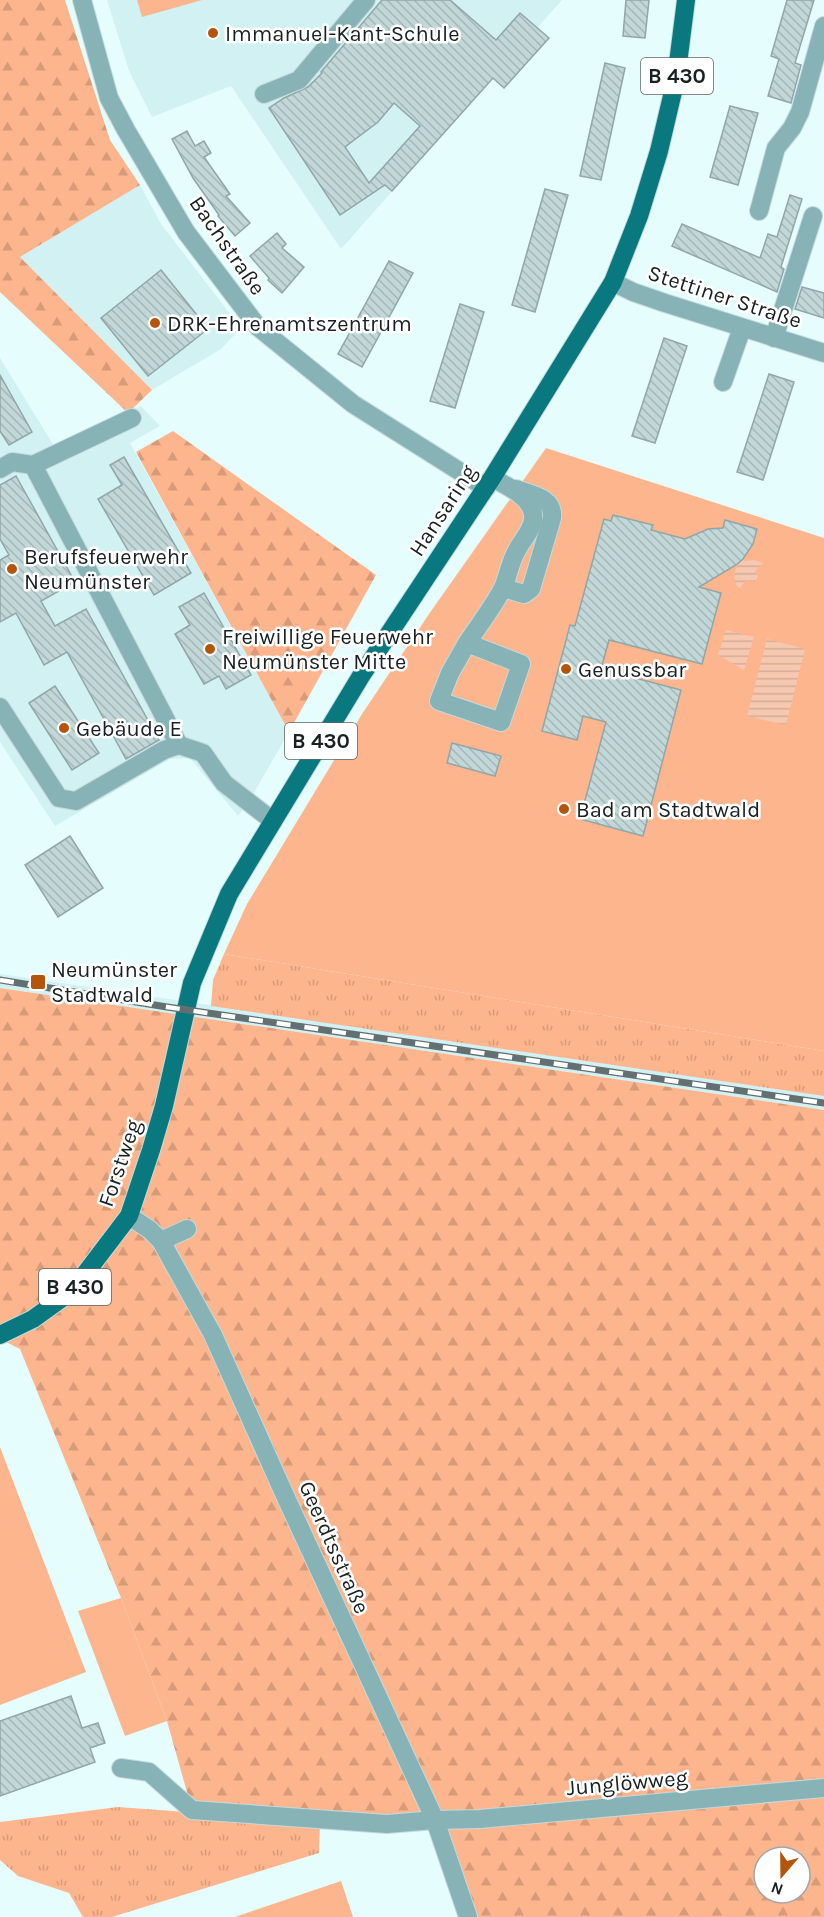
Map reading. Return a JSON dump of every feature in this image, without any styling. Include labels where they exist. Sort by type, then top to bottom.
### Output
[{"type":"main road","name":"Hansaring","points":[[182,1024],[192,983],[229,894],[361,676],[489,483],[613,282],[639,216],[659,151],[676,79],[686,0]]},
{"type":"main road","name":"Forstweg","points":[[0,1335],[33,1319],[72,1291],[129,1216],[164,1106],[182,1024]]},
{"type":"street","name":"Bachstraße","points":[[82,0],[109,98],[126,130],[186,232],[258,327],[353,404],[489,483],[509,487]]},
{"type":"street","points":[[264,94],[299,80],[366,0]]},
{"type":"street","points":[[759,212],[777,148],[792,128],[800,112],[824,26]]},
{"type":"street","points":[[774,338],[813,216]]},
{"type":"street","name":"Stettiner Straße","points":[[613,282],[633,292],[824,353]]},
{"type":"street","points":[[723,382],[742,328]]},
{"type":"street","points":[[0,469],[12,462],[33,465],[132,418]]},
{"type":"street","points":[[33,465],[179,745]]},
{"type":"street","points":[[467,643],[521,664],[501,722],[439,701],[450,673],[467,643],[503,588],[516,552],[531,526],[533,515],[526,501],[509,487]]},
{"type":"street","points":[[503,588],[524,594],[531,589],[553,512],[550,504],[545,500],[509,487]]},
{"type":"street","points":[[0,707],[59,798],[76,801],[164,750],[179,745],[203,753],[224,783],[273,821]]},
{"type":"street","name":"Geerdtsstraße","points":[[129,1216],[150,1230],[161,1241],[213,1335],[435,1820],[468,1917]]},
{"type":"street","points":[[161,1241],[187,1229]]},
{"type":"street","name":"Junglöwweg","points":[[121,1768],[149,1772],[192,1810],[387,1824],[480,1819],[824,1788]]},
{"type":"shaded area","points":[[107,0],[562,0],[341,249],[231,86],[152,117],[129,71]]},
{"type":"shaded area","points":[[140,185],[161,224],[241,328],[221,349],[152,390],[20,257]]},
{"type":"shaded area","points":[[0,358],[57,451],[141,406],[160,426],[130,443],[289,732],[248,803],[238,816],[190,758],[170,759],[55,826],[0,742]]},
{"type":"shaded area","points":[[743,559],[763,563],[755,571],[758,576],[755,582],[746,580],[739,589],[735,581],[735,573]]},
{"type":"shaded area","points":[[726,630],[754,637],[744,670],[718,655]]},
{"type":"shaded area","points":[[767,639],[805,649],[786,725],[747,716]]},
{"type":"shaded area","points":[[0,974],[824,1096],[824,1110],[0,988]]},
{"type":"green space","points":[[0,0],[65,0],[110,140],[140,185],[20,257],[152,390],[128,413],[0,292]]},
{"type":"green space","points":[[137,0],[202,0],[142,17]]},
{"type":"green space","points":[[173,431],[376,575],[289,732],[136,452]]},
{"type":"green space","name":"Bad am Stadtwald","points":[[546,448],[824,538],[824,1051],[224,954],[247,904],[362,714]]},
{"type":"green space","points":[[224,954],[824,1051],[824,1096],[211,1006],[213,980]]},
{"type":"green space","points":[[0,988],[824,1110],[824,1917],[468,1917],[434,1820],[192,1810],[167,1721],[121,1598],[20,1349],[0,1339]]},
{"type":"green space","points":[[0,1447],[86,1672],[0,1705]]},
{"type":"green space","points":[[121,1598],[167,1721],[125,1736],[78,1611]]},
{"type":"green space","points":[[118,1807],[320,1822],[319,1853],[112,1917],[83,1917],[69,1893],[18,1876],[0,1860],[0,1822]]},
{"type":"green space","points":[[341,1881],[353,1917],[235,1917]]},
{"type":"building","points":[[382,0],[450,0],[496,40],[520,13],[549,38],[504,88],[493,78],[392,191],[385,185],[340,215],[269,108],[308,87]],"holes":[[[394,103],[420,126],[369,183],[345,147],[378,122]]]},
{"type":"building","points":[[626,0],[649,0],[645,38],[623,36]]},
{"type":"building","points":[[787,0],[814,0],[795,63],[801,65],[791,103],[768,96],[779,59],[771,56]]},
{"type":"building","points":[[605,63],[625,68],[601,180],[580,176]]},
{"type":"building","points":[[730,106],[758,113],[738,185],[710,177]]},
{"type":"building","points":[[187,131],[195,146],[204,141],[211,153],[204,157],[230,194],[226,196],[250,223],[235,236],[218,216],[193,178],[172,139]]},
{"type":"building","points":[[545,189],[568,195],[535,312],[512,305]]},
{"type":"building","points":[[790,195],[802,199],[781,267],[784,269],[777,292],[672,246],[682,224],[760,258],[768,234],[777,237]]},
{"type":"building","points":[[277,233],[286,244],[282,248],[304,267],[282,293],[268,280],[269,278],[250,256]]},
{"type":"building","points":[[389,261],[413,273],[362,367],[338,354]]},
{"type":"building","name":"DRK-Ehrenamtszentrum","points":[[161,270],[208,329],[148,376],[101,318]]},
{"type":"building","points":[[802,287],[824,293],[824,318],[795,309]]},
{"type":"building","points":[[460,304],[484,312],[455,408],[430,401]]},
{"type":"building","points":[[664,338],[687,346],[655,443],[632,436]]},
{"type":"building","points":[[769,374],[794,382],[763,480],[737,472]]},
{"type":"building","points":[[0,375],[32,432],[9,445],[0,431]]},
{"type":"building","points":[[124,457],[191,573],[154,595],[98,499],[122,485],[110,465]]},
{"type":"building","points":[[16,476],[75,582],[41,601],[55,626],[86,609],[159,740],[126,759],[67,652],[44,665],[16,613],[0,622],[0,560],[9,555],[0,539],[0,485]]},
{"type":"building","points":[[613,515],[653,525],[651,530],[685,539],[708,529],[723,528],[725,520],[757,529],[753,544],[743,559],[699,587],[721,593],[702,664],[609,640],[601,669],[681,690],[643,836],[580,819],[606,722],[583,716],[577,740],[542,731],[570,625],[575,626],[604,519],[611,521]]},
{"type":"building","name":"Freiwillige Feuerwehr Neumünster Mitte","points":[[204,593],[251,675],[226,689],[219,676],[204,684],[175,634],[190,625],[179,607]]},
{"type":"building","name":"Gebäude E","points":[[55,686],[99,753],[72,770],[29,703]]},
{"type":"building","points":[[452,743],[501,756],[495,776],[447,763]]},
{"type":"building","points":[[70,836],[103,888],[58,917],[25,865]]},
{"type":"building","points":[[71,1696],[82,1728],[98,1723],[105,1743],[90,1748],[95,1762],[0,1796],[0,1721]]},
{"type":"railway","points":[[0,980],[167,1007],[824,1103]]},
{"type":"place","name":"Immanuel-Kant-Schule","points":[[213,33]]},
{"type":"place","name":"DRK-Ehrenamtszentrum","points":[[155,323]]},
{"type":"place","name":"Berufsfeuerwehr Neumünster","points":[[12,569]]},
{"type":"place","name":"Freiwillige Feuerwehr Neumünster Mitte","points":[[210,649]]},
{"type":"place","name":"Genussbar","points":[[566,669]]},
{"type":"place","name":"Gebäude E","points":[[64,728]]},
{"type":"place","name":"Bad am Stadtwald","points":[[564,809]]},
{"type":"place","name":"Neumünster Stadtwald","points":[[38,982]]}]
